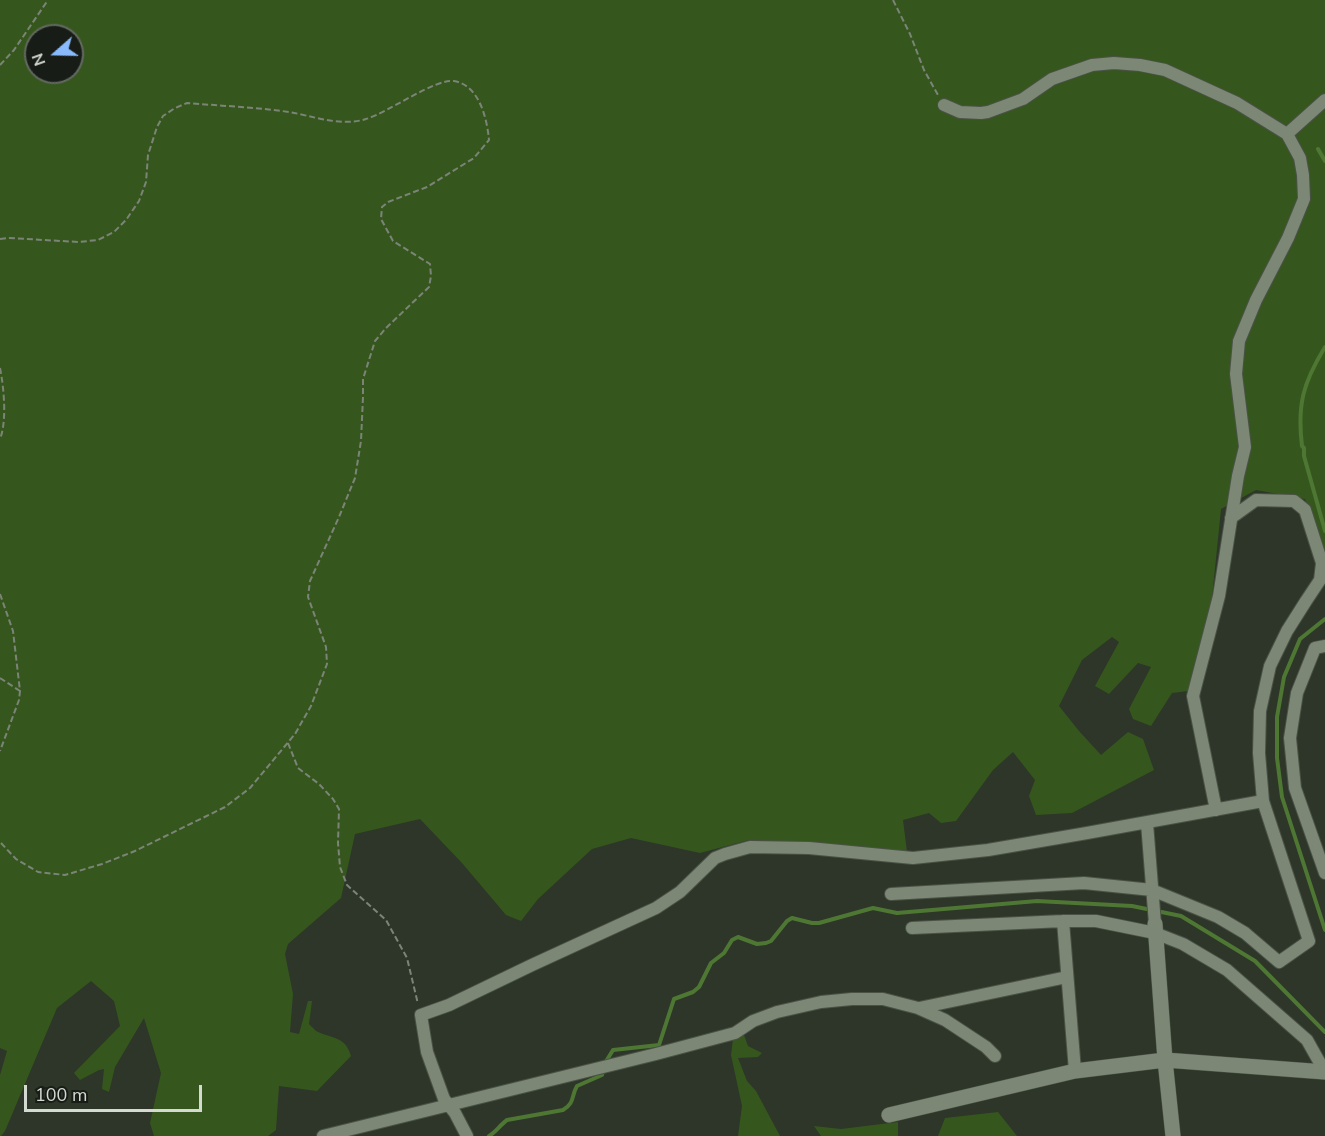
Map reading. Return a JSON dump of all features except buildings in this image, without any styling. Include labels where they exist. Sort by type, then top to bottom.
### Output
[{"type":"street","points":[[944,105],[960,112],[988,112],[1023,99],[1052,79],[1092,64],[1131,64],[1165,70],[1237,103],[1287,134],[1300,158],[1304,199],[1239,341],[1236,374],[1245,447],[1219,596],[1193,696],[1216,810]]},
{"type":"street","points":[[1287,134],[1325,100]]},
{"type":"street","points":[[891,894],[1084,883],[1152,894],[1218,917],[1245,933],[1279,962],[1309,940],[1263,801],[1259,753],[1260,711],[1270,666],[1287,631],[1320,580],[1322,563],[1305,510],[1294,501],[1256,500],[1231,518]]},
{"type":"street","points":[[1325,646],[1315,648],[1297,693],[1290,738],[1295,788],[1325,873]]},
{"type":"street","points":[[467,1136],[455,1113],[444,1099],[427,1052],[421,1015],[449,1005],[656,908],[680,892],[715,858],[750,847],[810,848],[913,858],[988,850],[1263,801]]},
{"type":"street","points":[[1147,823],[1173,1136]]},
{"type":"street","points":[[1062,921],[1075,1071]]},
{"type":"street","points":[[912,928],[1096,921],[1155,928],[1227,970],[1307,1040],[1325,1072]]},
{"type":"street","points":[[918,1008],[1067,977]]},
{"type":"street","points":[[322,1136],[450,1106],[735,1033],[753,1021],[777,1012],[821,1002],[883,999],[918,1008],[945,1020],[986,1047],[995,1056]]},
{"type":"street","points":[[889,1114],[1075,1071],[1165,1060],[1325,1072]]},
{"type":"path","points":[[0,65],[14,50],[48,0]]},
{"type":"path","points":[[893,0],[924,70],[944,105]]},
{"type":"path","points":[[0,239],[79,242],[98,240],[114,232],[126,220],[139,201],[146,182],[148,155],[163,116],[188,103],[288,112],[334,122],[363,120],[380,114],[440,82],[452,81],[462,84],[477,97],[488,126],[489,140],[474,158],[427,187],[388,202],[382,207],[381,219],[393,242],[430,264],[431,276],[429,287],[375,341],[363,379],[361,441],[355,478],[308,588],[308,597],[326,647],[327,664],[311,706],[295,734],[250,788],[225,807],[135,851],[102,864],[65,875],[38,872],[16,859],[0,842]]},
{"type":"path","points":[[0,368],[4,412],[0,439]]},
{"type":"path","points":[[0,594],[13,631],[20,691],[19,700],[0,751]]},
{"type":"path","points":[[0,678],[20,691]]},
{"type":"path","points":[[288,743],[298,768],[320,784],[339,809],[340,867],[347,885],[386,920],[407,958],[421,1015]]},
{"type":"green space","points":[[0,0],[1325,0],[1325,554],[1305,499],[1256,490],[1221,509],[1212,598],[1188,691],[1172,693],[1151,726],[1133,719],[1129,709],[1151,667],[1138,663],[1109,694],[1095,686],[1119,642],[1112,637],[1082,660],[1059,706],[1101,755],[1128,732],[1143,739],[1154,770],[1072,813],[1036,815],[1029,796],[1035,780],[1013,752],[993,770],[956,821],[941,823],[929,813],[903,820],[907,852],[749,840],[700,853],[631,838],[592,849],[538,899],[521,921],[506,915],[462,863],[420,819],[355,834],[341,898],[288,944],[285,954],[293,994],[290,1032],[299,1034],[308,1001],[312,1001],[309,1024],[316,1031],[345,1044],[351,1056],[317,1091],[279,1086],[276,1130],[268,1136],[154,1136],[150,1123],[161,1073],[144,1018],[115,1067],[109,1092],[102,1089],[104,1069],[80,1080],[74,1073],[120,1026],[114,1001],[91,981],[57,1008],[5,1131],[0,1136],[0,1075],[7,1051],[0,1048]]},
{"type":"green space","points":[[744,1035],[748,1046],[762,1053],[758,1057],[738,1058],[747,1081],[756,1091],[780,1136],[738,1136],[742,1106],[731,1055],[733,1039]]},
{"type":"green space","points":[[998,1112],[1017,1136],[938,1136],[945,1118]]},
{"type":"green space","points":[[898,1122],[898,1136],[821,1136],[814,1126],[841,1129]]},
{"type":"waterway","points":[[1318,149],[1325,161]]},
{"type":"waterway","points":[[1325,347],[1307,383],[1300,418],[1304,456],[1325,531]]},
{"type":"waterway","points":[[1325,619],[1300,639],[1284,677],[1277,717],[1277,758],[1282,797],[1325,930]]},
{"type":"waterway","points":[[605,1063],[613,1050],[659,1045],[674,999],[693,992],[699,987],[711,963],[724,953],[732,940],[738,937],[757,944],[766,943],[771,941],[792,918],[819,923],[873,908],[897,913],[1037,901],[1132,906],[1181,916],[1255,961],[1325,1032]]},
{"type":"waterway","points":[[489,1136],[507,1120],[563,1110],[571,1102],[577,1086],[602,1075],[603,1070]]}]
